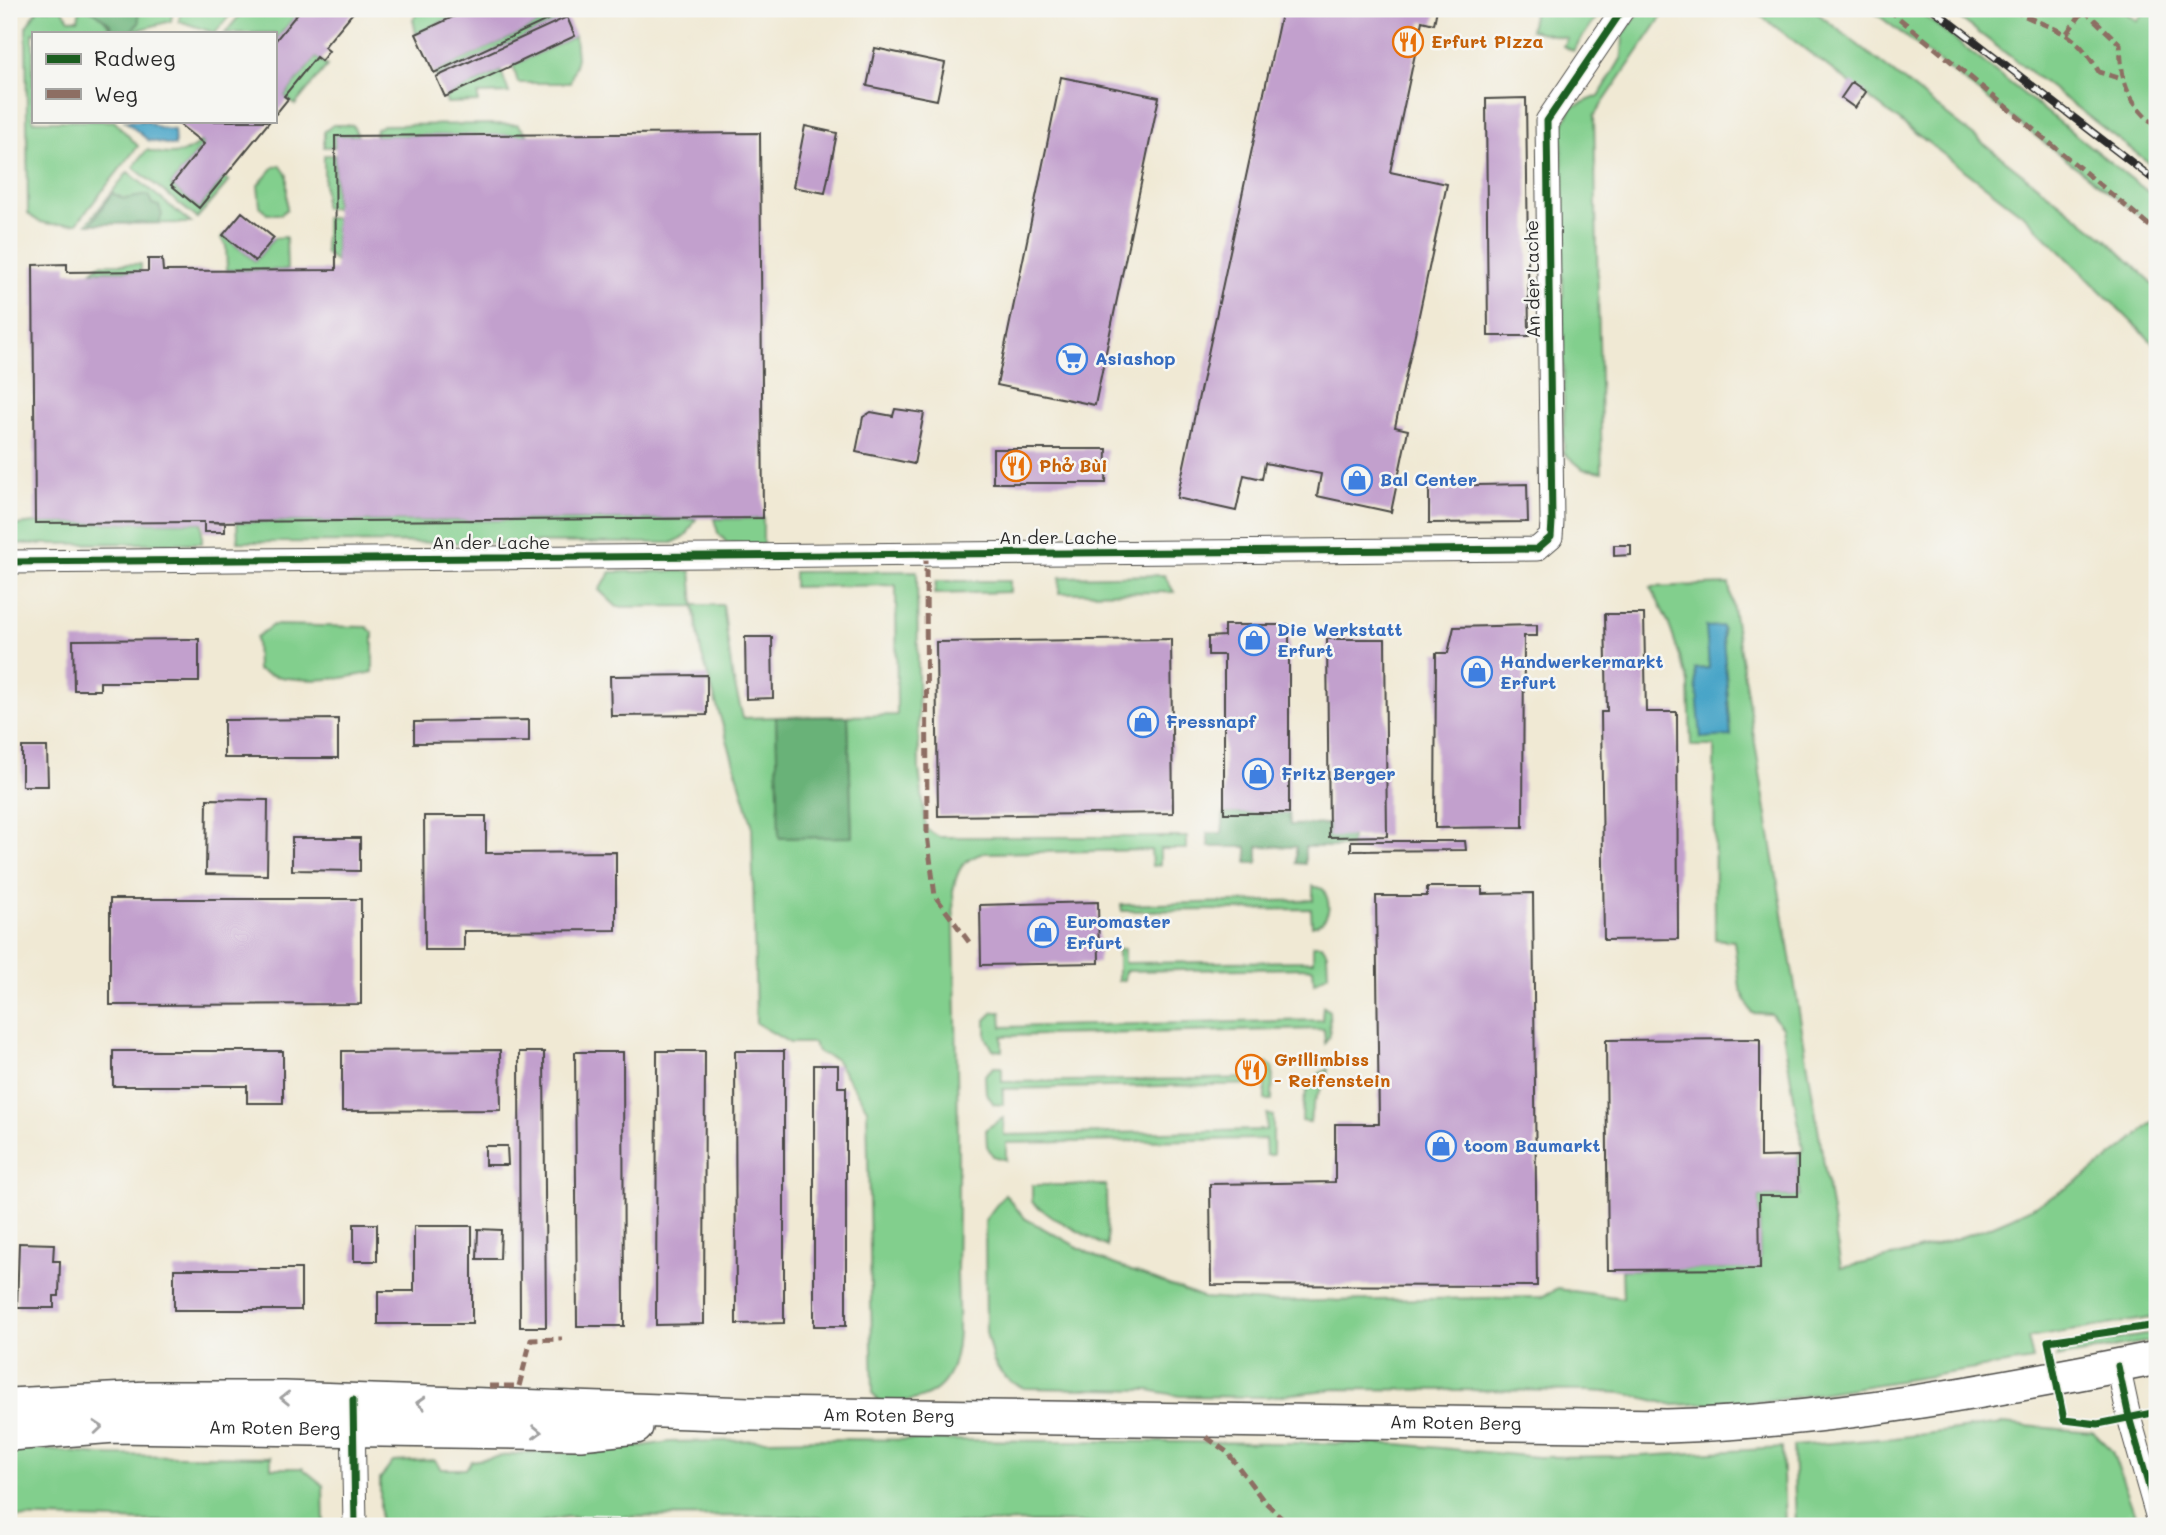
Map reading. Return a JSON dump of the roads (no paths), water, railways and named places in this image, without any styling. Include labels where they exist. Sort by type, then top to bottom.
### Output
[{"type":"main road","name":"Am Roten Berg","points":[[9,1434],[115,1426],[353,1415],[750,1414],[1322,1420],[1454,1426],[1706,1425],[1848,1411],[2157,1358]]},
{"type":"main road","name":"Am Roten Berg","points":[[9,1405],[149,1398],[353,1415]]},
{"type":"street","name":"An der Lache","points":[[9,562],[1537,549],[1551,537],[1552,522],[1547,121],[1623,9]]},
{"type":"street","points":[[2118,1366],[2129,1417],[2157,1515]]},
{"type":"street","points":[[353,1415],[355,1526]]},
{"type":"water","points":[[126,122],[148,122],[159,128],[174,130],[175,146],[148,140]]},
{"type":"water","points":[[1722,626],[1731,736],[1701,738],[1695,669],[1709,668],[1706,627]]},
{"type":"railway","points":[[1933,9],[2157,182]]},
{"type":"place","name":"Erfurt Pizza","points":[[1408,42]]},
{"type":"place","name":"Asiashop","points":[[1072,359]]},
{"type":"place","name":"Phở Bùi","points":[[1016,466]]},
{"type":"place","name":"Bal Center","points":[[1357,480]]},
{"type":"place","name":"Die Werkstatt Erfurt","points":[[1254,640]]},
{"type":"place","name":"Handwerkermarkt Erfurt","points":[[1477,672]]},
{"type":"place","name":"Fressnapf","points":[[1143,722]]},
{"type":"place","name":"Fritz Berger","points":[[1258,774]]},
{"type":"place","name":"Euromaster Erfurt","points":[[1043,932]]},
{"type":"place","name":"Grillimbiss - Reifenstein","points":[[1251,1070]]},
{"type":"place","name":"toom Baumarkt","points":[[1441,1146]]}]
